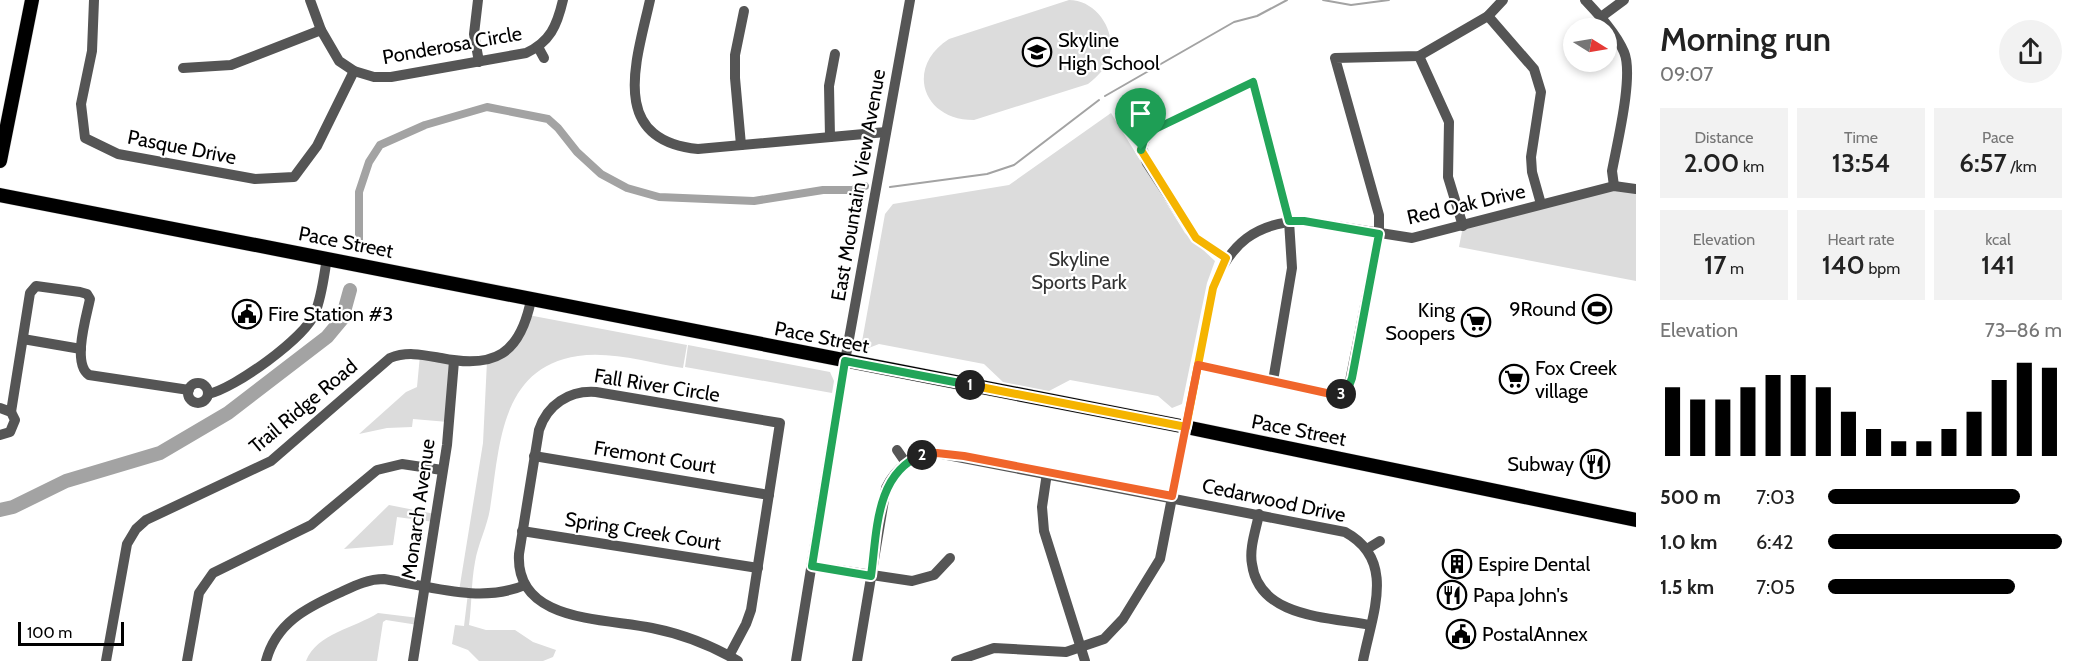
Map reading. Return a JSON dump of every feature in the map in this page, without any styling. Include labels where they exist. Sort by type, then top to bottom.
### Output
[{"type":"main road","points":[[0,161],[32,0]]},
{"type":"main road","name":"Pace Street","points":[[0,195],[1186,427],[1636,520]]},
{"type":"street","name":"Pasque Drive","points":[[94,0],[92,51],[81,104],[85,138],[118,154],[255,179],[294,177],[317,146],[354,71]]},
{"type":"street","points":[[310,0],[321,30],[335,56],[354,71]]},
{"type":"street","points":[[478,0],[474,34],[479,62]]},
{"type":"street","name":"Ponderosa Circle","points":[[354,71],[374,77],[391,77],[526,53],[538,47],[552,33],[563,0]]},
{"type":"street","points":[[650,0],[633,77],[634,115],[675,145],[698,149],[886,132]]},
{"type":"street","name":"East Mountain View Avenue","points":[[796,661],[845,361],[910,0]]},
{"type":"street","points":[[1198,365],[1331,394],[1342,393],[1349,386],[1379,234],[1379,215],[1335,58],[1419,56],[1488,16],[1503,0]]},
{"type":"street","points":[[1585,0],[1601,17],[1625,53],[1628,76],[1612,171],[1614,186]]},
{"type":"street","points":[[1601,17],[1624,0]]},
{"type":"street","points":[[741,145],[735,55],[744,11]]},
{"type":"street","points":[[1488,16],[1534,69],[1541,92],[1531,156],[1532,172],[1541,204]]},
{"type":"street","points":[[183,68],[231,65],[321,30]]},
{"type":"street","points":[[538,47],[544,58]]},
{"type":"street","points":[[830,137],[829,86],[835,54]]},
{"type":"street","points":[[1419,56],[1449,122],[1448,177],[1463,226]]},
{"type":"street","points":[[1226,258],[1196,238],[1147,163],[1141,150],[1144,140],[1151,131],[1253,82],[1289,221],[1292,268],[1273,381]]},
{"type":"street","name":"Red Oak Drive","points":[[956,661],[994,648],[1057,652],[1100,640],[1116,629],[1156,568],[1213,288],[1226,258],[1241,242],[1259,229],[1289,221],[1304,221],[1412,238],[1614,186],[1636,189]]},
{"type":"street","points":[[0,435],[13,429],[15,420],[5,410],[33,287],[87,294],[90,299],[81,349],[81,367],[89,375],[189,390],[189,396],[196,402],[202,401],[208,394],[217,392],[235,381],[304,329],[315,312],[327,258]]},
{"type":"street","name":"Trail Ridge Road","points":[[106,661],[126,547],[131,535],[146,520],[271,461],[390,358],[414,354],[454,361],[483,362],[510,348],[525,326],[531,300]]},
{"type":"street","points":[[23,339],[81,349]]},
{"type":"street","name":"Monarch Avenue","points":[[412,661],[442,470],[454,361]]},
{"type":"street","name":"Fall River Circle","points":[[596,392],[780,423],[749,618],[733,658],[713,647],[667,631],[558,611],[535,598],[525,585],[518,562],[534,456],[544,418],[557,403],[573,394],[596,392]]},
{"type":"street","points":[[857,661],[885,492],[894,476],[906,463],[897,450]]},
{"type":"street","name":"Cedarwood Drive","points":[[906,463],[927,454],[941,453],[1172,496],[1342,531],[1367,549]]},
{"type":"street","name":"Fremont Court","points":[[534,456],[769,495]]},
{"type":"street","points":[[187,661],[199,593],[213,573],[311,525],[377,470],[402,464],[442,470]]},
{"type":"street","points":[[1047,473],[1042,502],[1043,526],[1085,661]]},
{"type":"street","points":[[1258,514],[1251,562],[1256,578],[1266,594],[1288,609],[1370,625]]},
{"type":"street","name":"Spring Creek Court","points":[[522,531],[758,568]]},
{"type":"street","points":[[1363,661],[1378,580],[1376,565],[1367,549],[1380,541]]},
{"type":"street","points":[[812,566],[871,576],[920,580],[936,573],[951,558]]},
{"type":"street","points":[[266,661],[274,641],[285,625],[312,606],[373,580],[494,595],[525,585]]},
{"type":"green space","points":[[1069,0],[1078,1],[1095,10],[1106,25],[1109,34],[1111,44],[1107,63],[1088,84],[974,120],[956,118],[942,111],[932,102],[926,90],[924,77],[927,63],[935,51],[949,39]]},
{"type":"green space","name":"Skyline Sports Park","points":[[1111,113],[1185,233],[1215,261],[1207,283],[1182,404],[1172,408],[1158,396],[1070,380],[1049,391],[1003,382],[984,364],[879,344],[866,349],[861,347],[885,214],[893,204],[1009,185]]},
{"type":"green space","points":[[1614,186],[1636,189],[1636,281],[1459,247],[1463,226]]},
{"type":"green space","points":[[528,315],[687,345],[683,368],[617,356],[578,356],[552,363],[532,376],[518,393],[501,437],[489,516],[475,562],[469,625],[486,630],[515,630],[533,642],[556,650],[553,657],[543,661],[479,661],[468,650],[452,644],[455,625],[464,626],[468,593],[459,591],[483,443],[487,361],[497,357]]},
{"type":"green space","points":[[688,345],[830,372],[834,381],[832,393],[685,367]]},
{"type":"green space","points":[[420,355],[454,361],[448,422],[413,419],[412,427],[387,428],[359,434],[406,392],[417,387]]},
{"type":"green space","points":[[389,505],[435,514],[434,522],[397,517],[393,545],[344,549]]},
{"type":"green space","points":[[378,613],[419,618],[418,625],[386,620],[383,622],[377,661],[306,661],[311,652],[328,637]]},
{"type":"waterway","points":[[1105,96],[1234,22],[1257,16],[1287,0]]},
{"type":"waterway","points":[[1323,0],[1351,5],[1389,0]]},
{"type":"waterway","points":[[890,187],[987,174],[1014,165],[1099,100]]},
{"type":"waterway","points":[[359,244],[359,192],[369,162],[380,145],[425,125],[487,107],[548,119],[577,152],[601,174],[627,188],[659,197],[754,201],[823,190],[852,190],[865,186]]},
{"type":"waterway","points":[[0,510],[13,507],[66,481],[160,453],[228,413],[327,337],[342,319],[350,290]]},
{"type":"place","name":"Skyline High School","points":[[1037,52]]},
{"type":"place","name":"9Round","points":[[1597,309]]},
{"type":"place","name":"Fire Station #3","points":[[247,314]]},
{"type":"place","name":"King Soopers","points":[[1476,322]]},
{"type":"place","name":"Fox Creek village","points":[[1514,379]]},
{"type":"place","name":"Subway","points":[[1595,464]]},
{"type":"place","name":"Espire Dental","points":[[1457,564]]},
{"type":"place","name":"Papa John's","points":[[1452,595]]},
{"type":"place","name":"PostalAnnex","points":[[1461,634]]},
{"type":"route","points":[[1141,150],[1144,140],[1151,131],[1253,82],[1289,221],[1304,221],[1379,234],[1349,386],[1342,393],[1331,394],[1198,365],[1172,496],[964,456],[929,453],[920,456],[898,470],[886,488],[871,576],[812,566],[845,361],[1026,395],[1186,427],[1198,365],[1213,288],[1226,258],[1196,238],[1147,163],[1141,150]]}]
